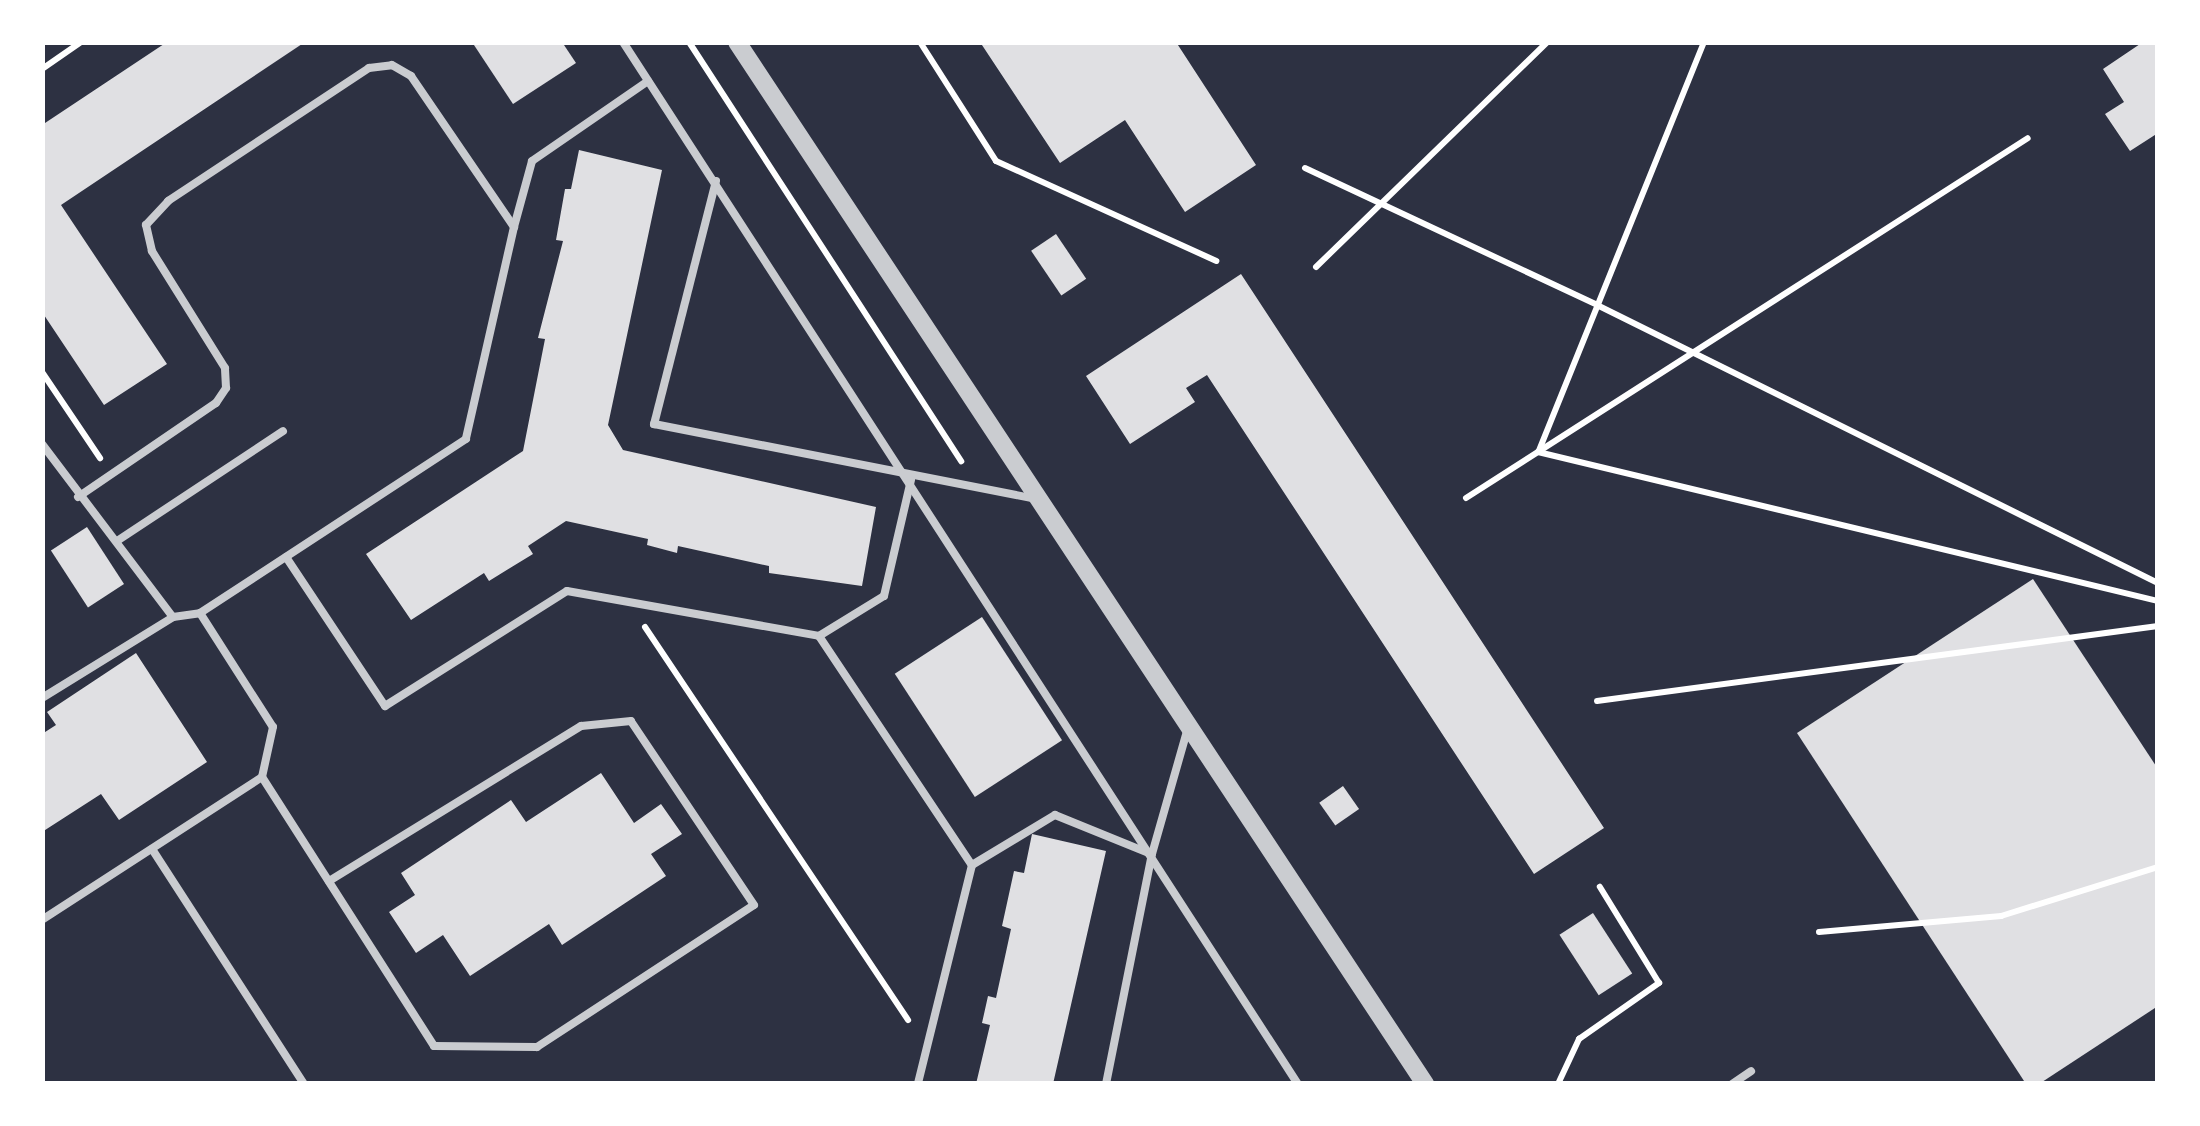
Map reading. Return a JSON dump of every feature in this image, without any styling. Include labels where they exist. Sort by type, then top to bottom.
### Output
[{"type":"street","points":[[737,42],[1425,1084]]},
{"type":"lane","points":[[623,42],[911,479],[1298,1084]]},
{"type":"lane","points":[[78,497],[216,403],[226,388],[225,368],[152,251],[146,224],[168,201],[369,68],[392,65],[411,76],[514,227]]},
{"type":"lane","points":[[42,698],[174,617],[200,613],[466,438],[532,160],[648,81]]},
{"type":"lane","points":[[716,182],[654,424],[911,479],[1038,499]]},
{"type":"lane","points":[[117,541],[283,431]]},
{"type":"lane","points":[[42,444],[78,497],[174,617]]},
{"type":"lane","points":[[286,556],[386,706],[567,591],[819,636],[884,596],[911,479]]},
{"type":"lane","points":[[42,920],[262,777],[274,727],[200,613]]},
{"type":"lane","points":[[819,636],[972,865]]},
{"type":"lane","points":[[262,777],[329,882],[434,1046],[537,1047],[754,905],[631,721],[581,726],[329,882]]},
{"type":"lane","points":[[1106,1084],[1152,854],[1189,726]]},
{"type":"lane","points":[[918,1084],[972,865],[1055,815],[1152,854]]},
{"type":"lane","points":[[152,849],[304,1084]]},
{"type":"lane","points":[[1732,1084],[1751,1071]]},
{"type":"path","points":[[42,68],[81,42]]},
{"type":"path","points":[[689,42],[980,490]]},
{"type":"path","points":[[920,42],[996,161],[1216,261]]},
{"type":"path","points":[[1316,267],[1547,42]]},
{"type":"path","points":[[1538,452],[1704,42]]},
{"type":"path","points":[[1466,498],[2028,138]]},
{"type":"path","points":[[1304,168],[1694,352],[2158,584]]},
{"type":"path","points":[[42,372],[111,474]]},
{"type":"path","points":[[1538,452],[2158,601]]},
{"type":"path","points":[[628,602],[927,1048]]},
{"type":"path","points":[[1596,701],[2158,626]]},
{"type":"path","points":[[1819,932],[2001,916],[2158,866]]},
{"type":"path","points":[[1558,1084],[1579,1039],[1659,983],[1600,887]]},
{"type":"building","points":[[167,42],[305,42],[61,205],[167,364],[104,405],[42,312],[42,125]]},
{"type":"building","points":[[472,42],[562,42],[576,63],[513,104]]},
{"type":"building","points":[[980,42],[1176,42],[1256,165],[1185,212],[1125,120],[1060,163]]},
{"type":"building","points":[[2143,42],[2158,42],[2158,133],[2130,151],[2105,114],[2124,102],[2103,69]]},
{"type":"building","points":[[579,150],[662,170],[608,425],[623,450],[876,507],[862,586],[769,573],[769,566],[678,546],[677,553],[647,545],[648,539],[566,521],[528,546],[533,554],[489,581],[484,573],[411,620],[366,554],[523,451],[545,339],[538,338],[563,241],[556,240],[565,189],[571,189]]},
{"type":"building","points":[[1056,234],[1086,279],[1061,296],[1031,251]]},
{"type":"building","points":[[1241,274],[1604,828],[1534,874],[1207,375],[1186,388],[1195,402],[1130,444],[1086,376]]},
{"type":"building","points":[[87,527],[124,584],[88,607],[51,550]]},
{"type":"building","points":[[2033,579],[2158,769],[2158,1006],[2039,1084],[2026,1084],[1797,733]]},
{"type":"building","points":[[982,617],[1062,740],[975,797],[895,674]]},
{"type":"building","points":[[136,653],[207,762],[119,820],[101,794],[42,832],[42,734],[56,725],[47,712]]},
{"type":"building","points":[[601,773],[634,823],[661,804],[682,834],[651,854],[666,876],[562,945],[549,924],[470,976],[443,935],[416,953],[389,912],[415,895],[401,873],[511,800],[526,822]]},
{"type":"building","points":[[1343,786],[1359,809],[1335,826],[1319,803]]},
{"type":"building","points":[[1032,834],[1106,851],[1053,1084],[976,1084],[990,1025],[982,1023],[988,996],[996,998],[1011,929],[1002,926],[1014,871],[1024,873]]},
{"type":"building","points":[[1593,913],[1632,973],[1599,995],[1559,935]]}]
